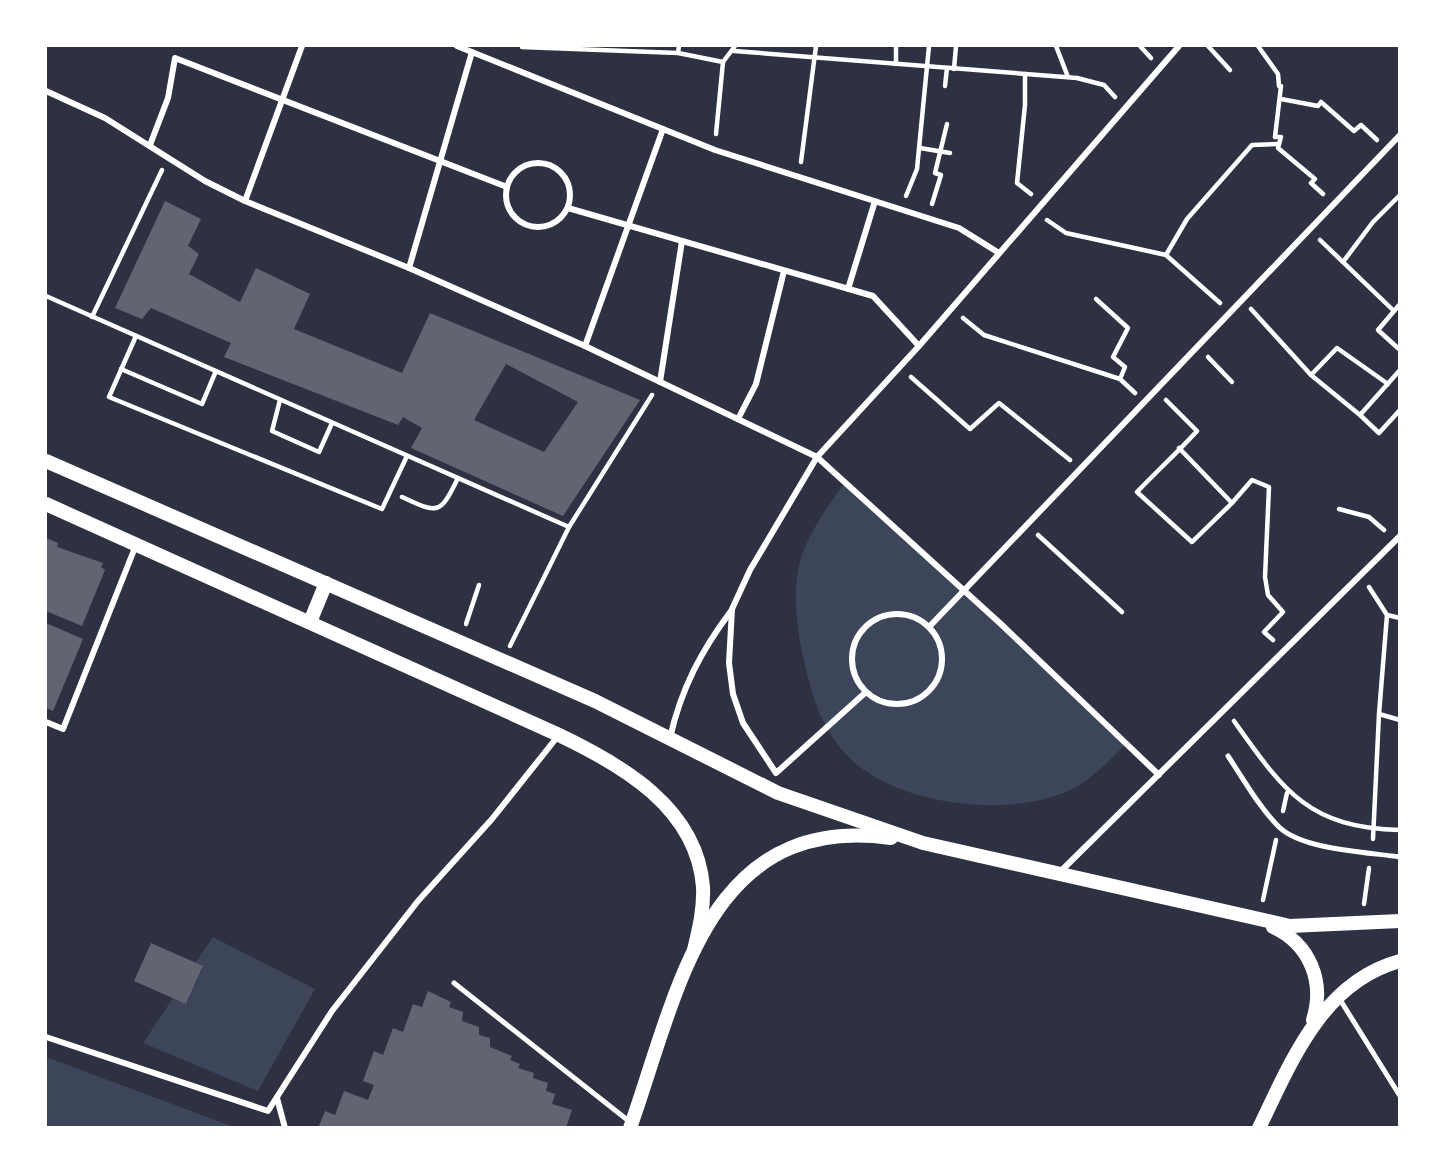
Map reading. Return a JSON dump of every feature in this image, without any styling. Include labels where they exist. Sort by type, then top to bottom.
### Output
[{"type":"main road","points":[[46,461],[503,659],[595,701],[778,793],[923,843]]},
{"type":"main road","points":[[46,504],[559,735],[627,772],[659,798],[680,823],[694,851],[703,885],[703,912],[694,950]]},
{"type":"main road","points":[[310,622],[326,583]]},
{"type":"main road","points":[[631,1126],[694,950],[712,913],[744,876],[783,850],[832,835],[871,835],[923,843],[1290,926],[1361,925],[1399,921]]},
{"type":"main road","points":[[1258,920],[1282,931],[1296,942],[1314,970],[1317,1007],[1308,1035]]},
{"type":"main road","points":[[1258,1128],[1308,1035],[1338,995],[1362,976],[1399,961]]},
{"type":"street","points":[[245,201],[302,46]]},
{"type":"street","points":[[457,46],[715,150],[959,228],[999,253]]},
{"type":"street","points":[[669,739],[679,699],[693,669],[732,609],[779,517],[817,457],[919,346],[1179,46]]},
{"type":"street","points":[[409,268],[472,52]]},
{"type":"street","points":[[150,145],[168,98],[175,58],[507,187]]},
{"type":"street","points":[[46,91],[106,118],[245,201],[409,268],[585,346],[817,457],[964,590],[1159,775]]},
{"type":"street","points":[[585,346],[663,129]]},
{"type":"street","points":[[929,626],[1399,135]]},
{"type":"street","points":[[528,164],[549,164],[565,177],[570,197],[568,208],[553,223],[533,227],[514,217],[508,208],[507,187],[511,177],[528,164]]},
{"type":"street","points":[[848,289],[875,201]]},
{"type":"street","points":[[568,208],[873,296],[919,346]]},
{"type":"street","points":[[660,382],[682,241]]},
{"type":"street","points":[[738,419],[756,384],[784,271]]},
{"type":"street","points":[[1058,873],[1398,538]]},
{"type":"street","points":[[46,722],[63,729],[136,545]]},
{"type":"street","points":[[732,609],[729,663],[733,694],[743,723],[776,773],[866,692]]},
{"type":"street","points":[[892,614],[908,615],[929,626],[941,645],[942,660],[939,676],[931,689],[920,698],[892,704],[866,692],[852,667],[856,638],[865,627],[877,618],[892,614]]},
{"type":"street","points":[[46,1037],[268,1111],[355,981],[418,901],[492,819],[559,735]]},
{"type":"street","points":[[276,1098],[285,1128]]},
{"type":"lane","points":[[1228,756],[1279,827],[1293,837],[1315,844],[1399,858]]},
{"type":"lane","points":[[454,983],[631,1126]]},
{"type":"lane","points":[[1338,995],[1399,1096]]},
{"type":"path","points":[[678,53],[679,46]]},
{"type":"path","points":[[800,177],[816,46]]},
{"type":"path","points":[[896,46],[896,64]]},
{"type":"path","points":[[900,209],[917,169],[929,46]]},
{"type":"path","points":[[945,86],[956,46]]},
{"type":"path","points":[[1056,46],[1068,78]]},
{"type":"path","points":[[1209,46],[1230,70]]},
{"type":"path","points":[[1258,46],[1278,74],[1281,99],[1275,137],[1280,137],[1279,148],[1315,179],[1311,183],[1334,204]]},
{"type":"path","points":[[522,47],[678,53],[723,62]]},
{"type":"path","points":[[715,150],[723,62],[735,48],[815,58],[1068,78],[1104,85],[1125,108]]},
{"type":"path","points":[[1025,74],[1024,118],[1017,183],[1042,203]]},
{"type":"path","points":[[1281,99],[1318,106],[1321,102],[1354,131],[1361,125],[1387,148]]},
{"type":"path","points":[[928,218],[941,175],[935,173],[947,124]]},
{"type":"path","points":[[1166,255],[1187,219],[1252,145],[1279,145]]},
{"type":"path","points":[[920,148],[950,153]]},
{"type":"path","points":[[92,317],[168,157]]},
{"type":"path","points":[[1343,262],[1373,222],[1399,195]]},
{"type":"path","points":[[1035,212],[1066,233],[1166,255],[1230,312]]},
{"type":"path","points":[[1309,229],[1394,311]]},
{"type":"path","points":[[46,296],[569,527]]},
{"type":"path","points":[[1096,299],[1128,328],[1113,357],[1125,367],[1120,379]]},
{"type":"path","points":[[1242,299],[1311,375],[1379,433],[1399,410]]},
{"type":"path","points":[[1399,304],[1378,330],[1399,350]]},
{"type":"path","points":[[951,308],[984,335],[1120,379],[1145,401]]},
{"type":"path","points":[[136,336],[109,397],[382,509],[407,456]]},
{"type":"path","points":[[1197,346],[1232,382]]},
{"type":"path","points":[[1311,375],[1337,348],[1388,384]]},
{"type":"path","points":[[899,367],[970,429],[999,403],[1080,468]]},
{"type":"path","points":[[121,369],[202,404],[216,371]]},
{"type":"path","points":[[1360,415],[1399,370]]},
{"type":"path","points":[[503,659],[569,527],[660,382]]},
{"type":"path","points":[[1156,390],[1197,431],[1137,492],[1192,542],[1252,480],[1269,487],[1265,577],[1268,595],[1283,612],[1264,632],[1284,651]]},
{"type":"path","points":[[280,400],[272,431],[319,452],[332,422]]},
{"type":"path","points":[[1179,449],[1232,503]]},
{"type":"path","points":[[402,497],[430,510],[438,510],[445,504],[458,478]]},
{"type":"path","points":[[1339,509],[1368,517],[1398,538]]},
{"type":"path","points":[[1027,524],[1122,612]]},
{"type":"path","points":[[1361,575],[1387,615],[1374,830],[1361,925]]},
{"type":"path","points":[[461,641],[479,585]]},
{"type":"path","points":[[1387,615],[1399,618]]},
{"type":"path","points":[[1226,709],[1275,780],[1288,792],[1317,812],[1374,830],[1399,830]]},
{"type":"path","points":[[1379,714],[1399,720]]},
{"type":"path","points":[[1258,920],[1288,792]]},
{"type":"shaded area","points":[[845,482],[1126,744],[1078,786],[1052,797],[1022,803],[989,805],[955,803],[922,796],[865,771],[844,752],[829,731],[814,698],[801,650],[796,598],[800,561],[808,540]]},
{"type":"shaded area","points":[[213,937],[315,989],[258,1091],[143,1043],[173,998],[187,1003],[203,967],[195,963]]},
{"type":"shaded area","points":[[46,1057],[234,1127],[46,1127]]},
{"type":"building","points":[[165,201],[201,219],[188,246],[199,254],[189,274],[240,302],[256,268],[310,294],[294,329],[402,373],[430,313],[640,400],[563,516],[411,448],[422,428],[403,417],[398,425],[224,357],[231,343],[151,308],[142,319],[115,308]],"holes":[[[506,364],[578,402],[544,452],[474,420]]]},
{"type":"building","points":[[46,538],[58,543],[57,547],[103,563],[101,567],[105,570],[82,626],[46,611]]},
{"type":"building","points":[[46,623],[83,639],[53,711],[46,708]]},
{"type":"building","points":[[151,943],[203,966],[186,1004],[134,981]]},
{"type":"building","points":[[428,991],[451,1002],[449,1007],[463,1012],[462,1021],[479,1027],[479,1035],[490,1038],[490,1047],[512,1056],[510,1060],[520,1064],[518,1068],[534,1073],[533,1078],[548,1083],[546,1091],[555,1094],[552,1104],[572,1110],[566,1128],[318,1128],[325,1111],[335,1115],[344,1091],[368,1100],[374,1085],[363,1081],[374,1051],[383,1055],[393,1028],[403,1032],[413,1004],[422,1007]]}]
